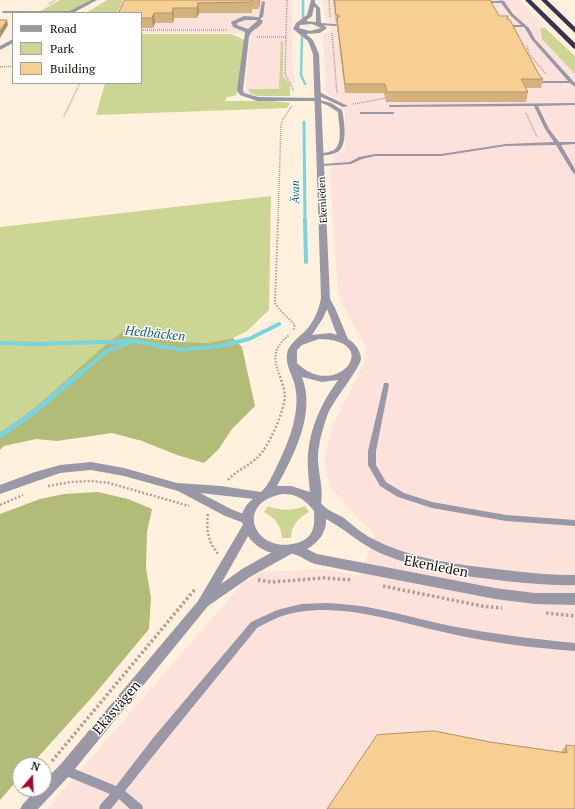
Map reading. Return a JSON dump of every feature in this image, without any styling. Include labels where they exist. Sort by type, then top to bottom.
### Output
[{"type":"highway","points":[[528,0],[575,48]]},
{"type":"highway","points":[[544,0],[575,31]]},
{"type":"street","points":[[70,12],[95,0]]},
{"type":"street","name":"Ekenleden","points":[[313,2],[309,16],[295,27],[310,40],[316,54]]},
{"type":"street","name":"Ekenleden","points":[[301,341],[314,328],[326,300],[316,54],[318,48],[317,38],[324,27],[320,24],[318,8],[313,2]]},
{"type":"street","points":[[247,34],[235,26],[234,24],[236,20],[244,18],[258,19],[260,21],[259,24],[247,34],[240,90],[242,94],[258,99],[318,100]]},
{"type":"street","points":[[301,23],[320,24]]},
{"type":"street","points":[[300,32],[312,33],[321,31]]},
{"type":"street","points":[[0,48],[12,42]]},
{"type":"street","points":[[317,93],[345,106]]},
{"type":"street","name":"Ekenleden","points":[[326,300],[332,308],[344,341]]},
{"type":"street","points":[[0,490],[39,475],[60,469],[91,466],[124,472],[177,487],[248,523],[251,507],[265,495],[285,462],[297,434],[302,405],[301,387],[293,366],[291,355],[293,349],[301,341],[318,336],[327,336],[344,341],[350,345],[356,358],[355,364],[328,402],[316,436],[313,455],[318,506],[322,518],[322,526],[319,534],[309,543],[291,550]]},
{"type":"street","points":[[293,366],[307,376],[316,378],[336,378],[351,370]]},
{"type":"street","name":"Ekenleden","points":[[177,487],[265,495],[275,491],[293,490],[302,493],[337,519],[349,530],[368,542],[393,553],[426,563],[480,573],[527,578],[575,580]]},
{"type":"street","name":"Ekenleden","points":[[248,523],[254,536],[263,544],[274,549],[291,550],[315,559],[451,586],[507,595],[563,600],[575,599]]},
{"type":"street","name":"Ekåsvägen","points":[[28,809],[65,770],[202,605],[248,523]]},
{"type":"street","name":"Ekåsvägen","points":[[202,605],[246,573],[291,550]]},
{"type":"lane","points":[[486,2],[502,1],[512,14],[525,26],[533,39],[573,84]]},
{"type":"lane","points":[[258,19],[261,17],[263,2]]},
{"type":"lane","points":[[3,12],[70,12]]},
{"type":"lane","points":[[320,24],[336,28]]},
{"type":"lane","points":[[508,26],[525,26]]},
{"type":"lane","points":[[321,31],[336,28]]},
{"type":"lane","points":[[539,82],[573,84]]},
{"type":"lane","points":[[318,100],[329,104],[340,111],[342,140],[338,148],[334,151],[320,154]]},
{"type":"lane","points":[[537,104],[547,101],[575,100]]},
{"type":"lane","points":[[537,104],[547,129],[564,152],[575,173]]},
{"type":"lane","points":[[392,106],[575,104]]},
{"type":"lane","points":[[362,113],[393,114]]},
{"type":"lane","points":[[321,164],[350,163],[368,155],[442,155],[506,145],[575,143]]},
{"type":"lane","points":[[386,385],[372,451],[372,465],[383,484],[401,495],[432,505],[506,518],[575,523]]},
{"type":"lane","points":[[104,809],[157,742],[254,625],[268,616],[290,609],[320,607],[360,609],[453,630],[552,645],[575,646]]},
{"type":"lane","points":[[65,770],[118,792],[138,809]]},
{"type":"path","points":[[118,12],[123,0]]},
{"type":"path","points":[[287,0],[285,74],[292,86],[294,95]]},
{"type":"path","points":[[329,0],[330,20]]},
{"type":"path","points":[[336,28],[332,33],[336,91],[338,93]]},
{"type":"path","points":[[142,30],[227,30],[237,32],[241,36],[247,34],[286,37]]},
{"type":"path","points":[[527,43],[529,54],[545,72],[548,82]]},
{"type":"path","points":[[0,67],[12,66]]},
{"type":"path","points":[[64,116],[80,84]]},
{"type":"path","points":[[345,106],[386,98]]},
{"type":"path","points":[[523,107],[539,141]]},
{"type":"path","points":[[45,486],[71,482],[92,481],[109,483],[190,507]]},
{"type":"path","points":[[0,505],[27,494]]},
{"type":"path","points":[[202,511],[208,513]]},
{"type":"path","points":[[214,561],[218,555]]},
{"type":"path","points":[[52,761],[199,585]]},
{"type":"shaded area","points":[[125,0],[292,0],[292,67],[295,81],[288,96],[250,95],[245,92],[250,35],[243,33],[142,33],[142,12],[120,12]]},
{"type":"shaded area","points":[[322,0],[520,0],[545,28],[540,28],[575,74],[575,809],[47,809],[241,585],[261,572],[323,569],[360,576],[375,535],[331,489],[324,462],[332,427],[365,362],[366,346],[351,321],[338,294],[330,177],[335,154],[344,151],[345,113],[341,106],[328,101],[333,98],[326,92],[323,34],[331,30],[332,23],[326,20]]},
{"type":"green space","points":[[60,0],[93,0],[69,12],[39,12]]},
{"type":"green space","points":[[107,0],[122,0],[116,12],[88,12]]},
{"type":"green space","points":[[540,28],[545,28],[575,56],[575,74],[542,39]]},
{"type":"green space","points":[[142,34],[231,34],[245,40],[238,92],[235,96],[227,97],[225,101],[271,101],[290,103],[287,108],[96,115],[105,84],[142,84]]},
{"type":"green space","points":[[281,41],[283,41],[283,77],[290,84],[290,96],[257,96],[250,93],[248,89],[279,89]]},
{"type":"green space","points":[[271,196],[269,310],[247,331],[233,338],[207,343],[184,342],[162,338],[147,330],[130,326],[97,352],[34,408],[0,432],[0,227]]},
{"type":"green space","points":[[130,326],[147,330],[162,338],[184,342],[207,343],[233,338],[242,347],[255,406],[232,429],[218,450],[204,463],[177,455],[142,441],[112,433],[57,441],[36,439],[4,446],[0,450],[0,432],[34,408],[97,352]]},
{"type":"green space","points":[[98,492],[128,499],[152,509],[147,532],[146,568],[151,598],[149,629],[94,695],[38,757],[12,757],[12,786],[0,800],[0,514],[40,499],[64,494]]},
{"type":"green space","points":[[268,506],[286,510],[305,506],[309,512],[296,522],[292,529],[291,538],[282,538],[277,522],[264,512]]},
{"type":"building","points":[[125,0],[252,0],[252,2],[198,3],[197,8],[173,8],[172,13],[154,13],[152,18],[142,18],[142,12],[119,12]]},
{"type":"building","points":[[335,0],[490,0],[499,16],[508,16],[507,19],[510,20],[539,75],[543,79],[521,79],[528,92],[387,92],[385,84],[345,84],[337,19],[340,16],[336,14]]},
{"type":"building","points":[[0,20],[7,20],[0,31]]},
{"type":"building","points":[[434,731],[490,742],[567,753],[566,745],[575,746],[575,809],[327,809],[377,735]]},
{"type":"waterway","name":"Ävan","points":[[303,0],[303,17]]},
{"type":"waterway","name":"Ävan","points":[[302,35],[301,75],[305,84]]},
{"type":"waterway","name":"Ävan","points":[[304,122],[305,220]]},
{"type":"waterway","name":"Ävan","points":[[305,219],[306,262]]},
{"type":"waterway","name":"Hedbäcken","points":[[0,343],[37,344],[134,341],[181,350],[220,346],[249,339],[279,324]]},
{"type":"waterway","points":[[80,374],[107,351],[131,342]]},
{"type":"waterway","points":[[0,436],[34,412],[81,373]]}]
